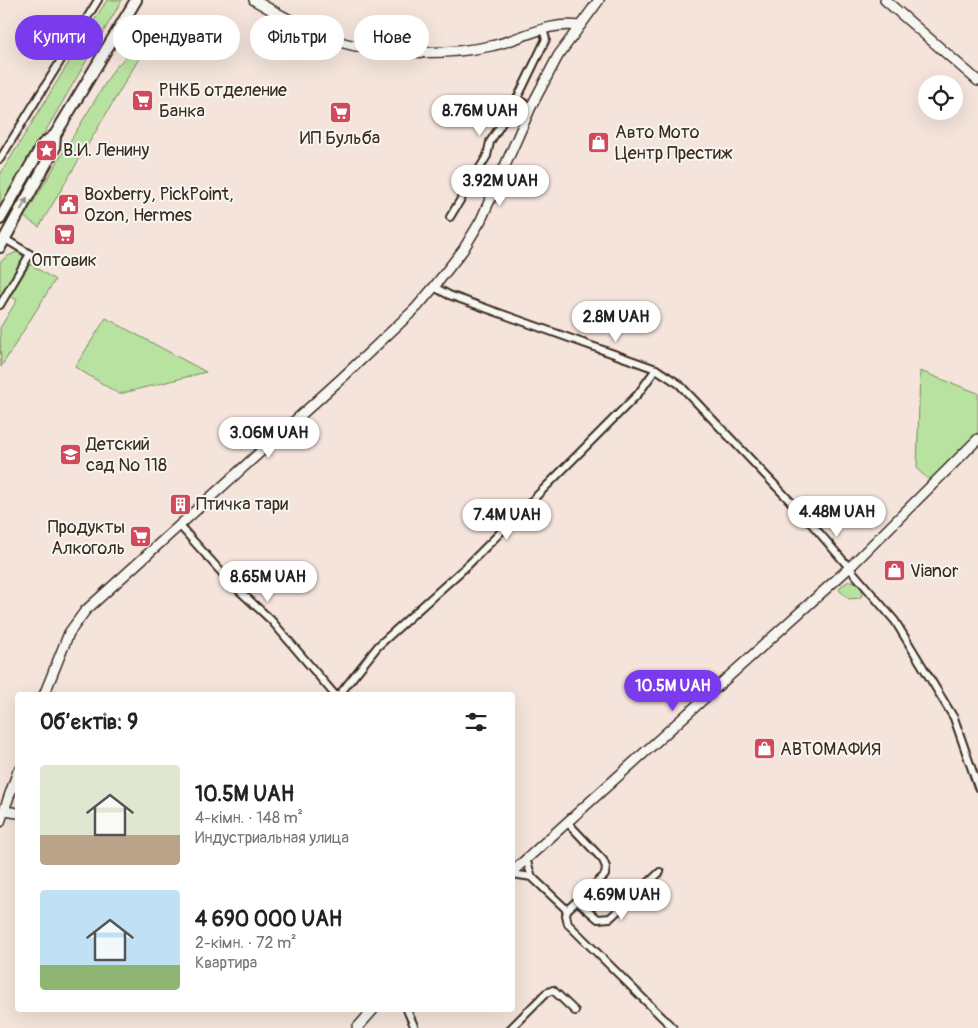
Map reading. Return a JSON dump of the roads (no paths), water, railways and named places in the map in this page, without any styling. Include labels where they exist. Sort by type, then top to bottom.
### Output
[{"type":"main road","points":[[0,219],[43,144],[55,135],[136,0]]},
{"type":"main road","points":[[254,0],[288,20],[330,39],[359,46],[402,52],[441,52],[491,46],[567,24],[579,26]]},
{"type":"main road","points":[[45,692],[69,633],[85,612],[416,308],[434,287],[463,250],[481,220],[531,107],[558,56],[598,0]]},
{"type":"main road","points":[[885,0],[978,81]]},
{"type":"main road","points":[[2,243],[54,149],[55,135]]},
{"type":"main road","points":[[515,870],[849,568],[978,439]]},
{"type":"main road","points":[[0,822],[15,780]]},
{"type":"main road","points":[[4,811],[15,813]]},
{"type":"main road","points":[[357,1028],[371,1012]]},
{"type":"street","points":[[0,159],[98,0]]},
{"type":"street","points":[[450,217],[487,156],[490,142],[517,99],[546,39],[543,30]]},
{"type":"street","points":[[517,99],[531,107]]},
{"type":"street","points":[[0,305],[30,254],[2,243]]},
{"type":"street","points":[[434,287],[656,369],[679,384],[810,522],[895,621],[954,718],[978,787]]},
{"type":"street","points":[[340,692],[378,646],[470,564],[638,394],[656,369]]},
{"type":"street","points":[[180,526],[231,583],[271,620],[334,692]]},
{"type":"street","points":[[568,823],[603,860],[606,867],[605,875],[568,910],[566,919],[570,928],[673,1028]]},
{"type":"street","points":[[526,860],[532,877],[568,910]]},
{"type":"street","points":[[577,901],[598,919],[610,918],[660,872]]},
{"type":"street","points":[[515,874],[532,877]]},
{"type":"street","points":[[511,1028],[546,993],[553,990],[575,1011]]},
{"type":"street","points":[[408,1012],[415,1028]]},
{"type":"place","name":"РНКБ отделение Банка","points":[[143,100]]},
{"type":"place","name":"ИП Бульба","points":[[340,113]]},
{"type":"place","name":"Авто Мото Центр Престиж","points":[[599,142]]},
{"type":"place","name":"В.И. Ленину","points":[[47,150]]},
{"type":"place","name":"Boxberry, PickPoint, Ozon, Hermes","points":[[68,204]]},
{"type":"place","name":"Оптовик","points":[[64,235]]},
{"type":"place","name":"Детский сад № 118","points":[[70,454]]},
{"type":"place","name":"Птичка тари","points":[[180,504]]},
{"type":"place","name":"Продукты Алкоголь","points":[[141,537]]},
{"type":"place","name":"Vianor","points":[[894,571]]},
{"type":"place","name":"АВТОМАФИЯ","points":[[764,749]]}]
